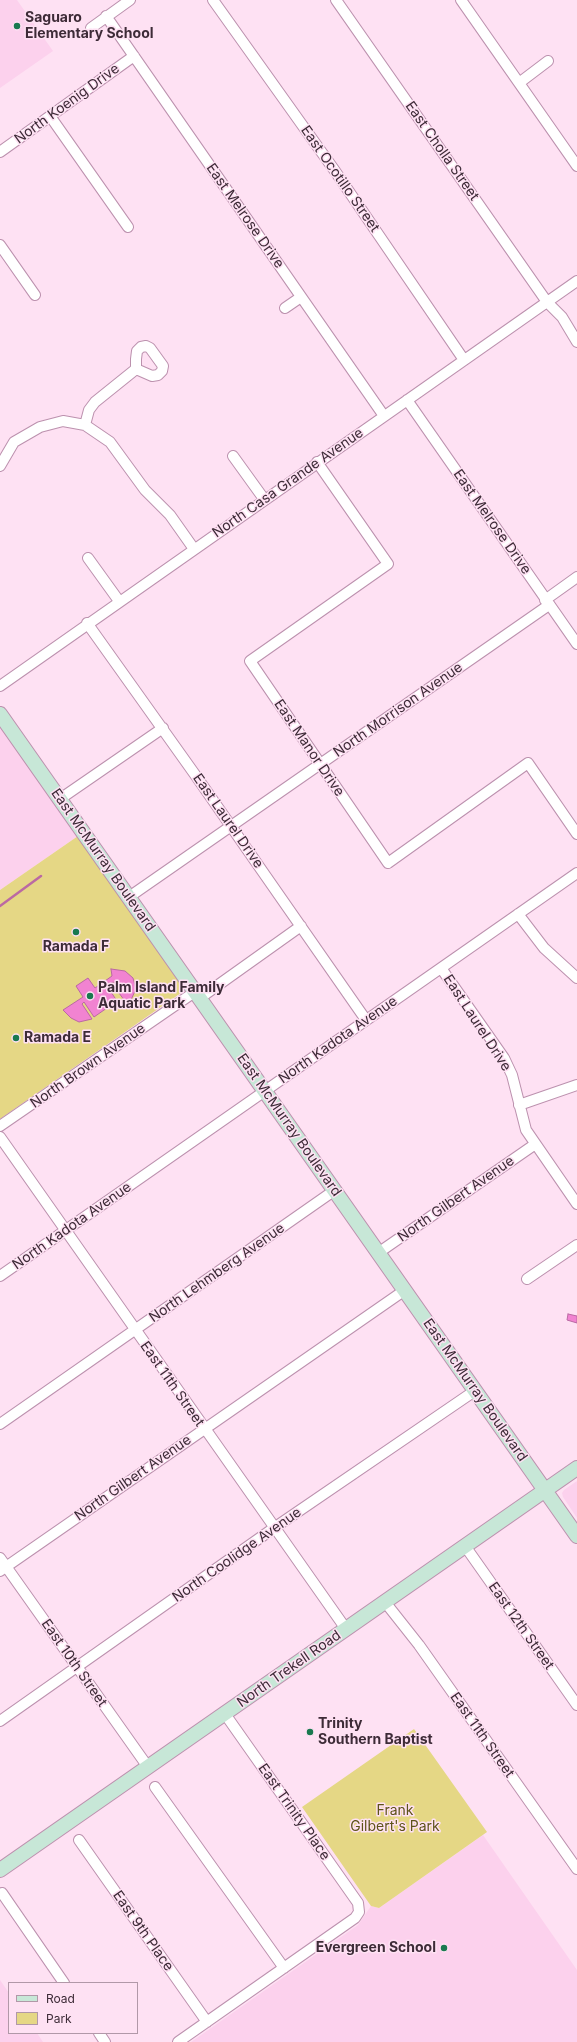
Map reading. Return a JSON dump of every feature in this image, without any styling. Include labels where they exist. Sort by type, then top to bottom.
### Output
[{"type":"street","points":[[91,28],[130,0]]},
{"type":"street","name":"East Ocotillo Street","points":[[214,0],[335,172],[464,360]]},
{"type":"street","name":"East Cholla Street","points":[[336,0],[547,302],[562,317],[577,342]]},
{"type":"street","points":[[465,1],[519,83],[575,160]]},
{"type":"street","name":"East Melrose Drive","points":[[106,16],[384,416]]},
{"type":"street","name":"North Koenig Drive","points":[[0,152],[134,56]]},
{"type":"street","points":[[519,83],[548,61]]},
{"type":"street","points":[[50,116],[128,227]]},
{"type":"street","points":[[0,245],[35,295]]},
{"type":"street","name":"North Casa Grande Avenue","points":[[0,686],[87,623],[577,281]]},
{"type":"street","points":[[285,308],[301,297]]},
{"type":"street","points":[[85,425],[90,410],[95,402],[136,369]]},
{"type":"street","name":"East Melrose Drive","points":[[407,400],[577,644]]},
{"type":"street","points":[[0,466],[14,442],[40,427],[63,421],[85,425],[110,442],[145,490],[170,515],[194,549]]},
{"type":"street","points":[[233,456],[264,499]]},
{"type":"street","name":"East Manor Drive","points":[[317,462],[388,564],[250,661],[388,863],[528,763],[577,834]]},
{"type":"street","points":[[88,558],[119,601]]},
{"type":"street","name":"North Morrison Avenue","points":[[129,897],[320,764],[547,602],[577,577]]},
{"type":"street","name":"East Laurel Drive","points":[[87,623],[232,826],[366,1020]]},
{"type":"street","name":"East McMurray Boulevard","points":[[0,714],[378,1253],[476,1390],[577,1536]]},
{"type":"street","points":[[60,799],[163,728]]},
{"type":"street","name":"North Kadota Avenue","points":[[0,1276],[577,873]]},
{"type":"street","points":[[518,914],[544,948],[577,978]]},
{"type":"street","name":"North Brown Avenue","points":[[0,1126],[301,926]]},
{"type":"street","name":"East Laurel Drive","points":[[441,968],[504,1058],[512,1075],[526,1130],[534,1145],[577,1204]]},
{"type":"street","points":[[519,1105],[577,1085]]},
{"type":"street","name":"East 11th Street","points":[[0,1138],[66,1230],[204,1430],[346,1629]]},
{"type":"street","name":"North Gilbert Avenue","points":[[378,1253],[534,1145]]},
{"type":"street","name":"North Lehmberg Avenue","points":[[0,1424],[335,1190]]},
{"type":"street","points":[[527,1279],[577,1245]]},
{"type":"street","name":"North Gilbert Avenue","points":[[3,1569],[405,1290]]},
{"type":"street","name":"North Coolidge Avenue","points":[[0,1721],[274,1528],[476,1390]]},
{"type":"street","name":"North Trekell Road","points":[[0,1870],[577,1468]]},
{"type":"street","name":"East 12th Street","points":[[465,1546],[577,1705]]},
{"type":"street","name":"East 10th Street","points":[[0,1558],[3,1569],[77,1667],[148,1767]]},
{"type":"street","name":"East 11th Street","points":[[385,1602],[419,1646],[577,1869]]},
{"type":"street","name":"East Trinity Place","points":[[225,1714],[358,1903],[359,1912],[355,1918],[284,1968]]},
{"type":"street","points":[[155,1787],[284,1968],[178,2042]]},
{"type":"street","name":"East 9th Place","points":[[79,1840],[207,2022]]},
{"type":"street","points":[[2,1893],[63,1982]]},
{"type":"shaded area","name":"Saguaro Elementary School","points":[[0,0],[17,0],[53,51],[0,88]]},
{"type":"shaded area","points":[[0,725],[78,836],[0,890]]},
{"type":"shaded area","points":[[111,969],[125,971],[133,978],[136,989],[130,1002],[127,1004],[119,993],[121,986],[113,982],[107,986],[117,1001],[94,1017],[84,1002],[82,1004],[92,1019],[79,1022],[71,1018],[63,1010],[83,997],[76,986],[88,978],[95,988],[112,976]]},
{"type":"shaded area","points":[[568,1314],[577,1316],[577,1323],[567,1320]]},
{"type":"shaded area","points":[[577,1481],[577,1518],[563,1497],[562,1493]]},
{"type":"shaded area","name":"Evergreen School","points":[[483,1835],[577,1970],[577,2042],[191,2042],[358,1925],[371,1906],[379,1908]]},
{"type":"shaded area","points":[[0,1980],[8,1992],[8,2034],[38,2034],[43,2042],[0,2042]]},
{"type":"green space","points":[[78,836],[183,989],[181,993],[0,1119],[0,890]]},
{"type":"green space","name":"Frank Gilbert's Park","points":[[414,1729],[487,1832],[379,1908],[371,1906],[302,1807]]},
{"type":"waterway","points":[[0,906],[41,876]]},
{"type":"place","name":"Saguaro Elementary School","points":[[17,26]]},
{"type":"place","name":"Ramada F","points":[[76,932]]},
{"type":"place","name":"Palm Island Family Aquatic Park","points":[[90,996]]},
{"type":"place","name":"Ramada E","points":[[16,1038]]},
{"type":"place","name":"Trinity Southern Baptist","points":[[310,1732]]},
{"type":"place","name":"Evergreen School","points":[[444,1948]]}]
